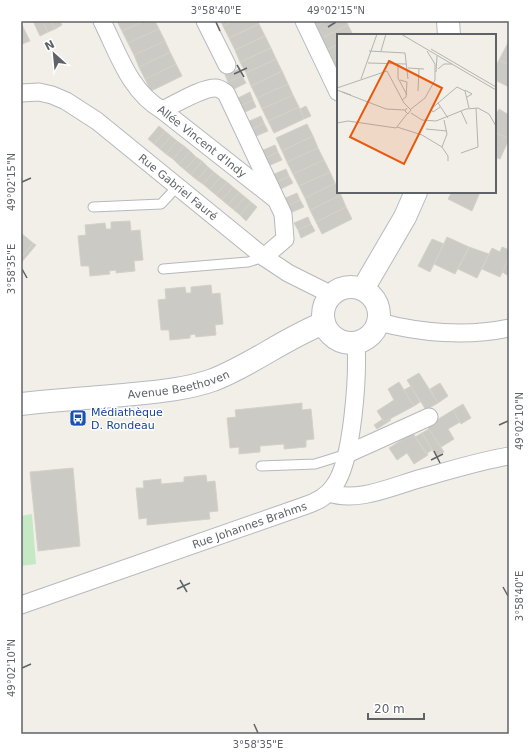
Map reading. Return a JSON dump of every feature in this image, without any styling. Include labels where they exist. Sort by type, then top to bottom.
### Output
[{"type":"street","points":[[102,21],[130,78],[139,92],[149,102],[162,110]]},
{"type":"street","points":[[204,21],[227,65]]},
{"type":"street","points":[[304,21],[337,90]]},
{"type":"street","points":[[448,21],[449,34]]},
{"type":"street","name":"Allée Vincent d'Indy","points":[[264,257],[285,238],[285,225],[277,200],[226,93],[215,88],[204,91],[162,110],[277,200]]},
{"type":"street","name":"Rue Gabriel Fauré","points":[[21,93],[39,92],[66,101],[97,121],[264,257],[288,273],[332,295]]},
{"type":"street","points":[[363,289],[405,217],[416,193]]},
{"type":"street","points":[[352,287],[363,289],[371,295],[380,312],[379,322],[374,332],[366,339],[356,343],[346,343],[336,339],[328,332],[324,323],[325,308],[332,295],[341,289],[352,287]]},
{"type":"street","points":[[379,322],[418,329],[450,332],[478,332],[509,328]]},
{"type":"street","name":"Avenue Beethoven","points":[[21,404],[154,392],[197,385],[248,364],[302,333],[324,323]]},
{"type":"street","name":"Rue Johannes Brahms","points":[[21,605],[321,499],[329,492],[338,480],[346,454],[356,393],[356,343]]},
{"type":"street","points":[[346,454],[429,417]]},
{"type":"street","points":[[329,492],[337,496],[366,494],[488,460],[509,456]]},
{"type":"lane","points":[[93,207],[160,204],[178,186]]},
{"type":"lane","points":[[162,269],[248,262],[264,257]]},
{"type":"lane","points":[[261,466],[315,464],[346,454]]},
{"type":"green space","points":[[32,514],[36,564],[21,566],[21,516]]},
{"type":"building","points":[[33,21],[42,21],[48,32],[40,36]]},
{"type":"building","points":[[42,21],[51,21],[55,29],[48,32]]},
{"type":"building","points":[[51,21],[60,21],[62,25],[55,29]]},
{"type":"building","points":[[117,21],[144,21],[122,31]]},
{"type":"building","points":[[144,21],[155,21],[159,29],[128,43],[122,31]]},
{"type":"building","points":[[221,21],[234,21],[223,26]]},
{"type":"building","points":[[234,21],[258,21],[259,24],[229,38],[223,26]]},
{"type":"building","points":[[309,21],[326,21],[312,28]]},
{"type":"building","points":[[326,21],[346,21],[348,25],[318,40],[312,28]]},
{"type":"building","points":[[259,24],[265,36],[235,50],[229,38]]},
{"type":"building","points":[[22,25],[30,41],[22,44],[21,26]]},
{"type":"building","points":[[348,25],[352,34],[337,34],[337,45],[323,52],[318,40]]},
{"type":"building","points":[[159,29],[165,41],[134,55],[128,43]]},
{"type":"building","points":[[265,36],[271,48],[240,62],[235,50]]},
{"type":"building","points":[[165,41],[170,52],[139,67],[134,55]]},
{"type":"building","points":[[509,41],[509,65],[499,60]]},
{"type":"building","points":[[337,45],[337,59],[329,63],[323,52]]},
{"type":"building","points":[[271,48],[276,59],[246,73],[240,62]]},
{"type":"building","points":[[170,52],[176,64],[145,79],[139,67]]},
{"type":"building","points":[[276,59],[282,71],[251,86],[246,73]]},
{"type":"building","points":[[337,59],[337,72],[329,63]]},
{"type":"building","points":[[499,60],[509,65],[509,87],[496,80],[496,66]]},
{"type":"building","points":[[176,64],[182,76],[151,91],[145,79]]},
{"type":"building","points":[[239,69],[242,76],[228,82],[225,75]]},
{"type":"building","points":[[282,71],[288,84],[257,98],[251,86]]},
{"type":"building","points":[[242,76],[246,83],[232,90],[228,82]]},
{"type":"building","points":[[288,84],[293,95],[262,109],[257,98]]},
{"type":"building","points":[[250,92],[253,100],[240,106],[236,99]]},
{"type":"building","points":[[293,95],[299,107],[268,121],[262,109]]},
{"type":"building","points":[[253,100],[256,107],[243,113],[240,106]]},
{"type":"building","points":[[306,106],[311,116],[304,119],[300,109]]},
{"type":"building","points":[[299,107],[304,119],[274,133],[268,121]]},
{"type":"building","points":[[499,109],[509,115],[509,139],[496,132],[496,115]]},
{"type":"building","points":[[261,116],[264,123],[251,130],[247,122]]},
{"type":"building","points":[[264,123],[268,131],[254,137],[251,130]]},
{"type":"building","points":[[307,124],[313,136],[282,151],[276,138]]},
{"type":"building","points":[[159,126],[165,131],[154,144],[148,139]]},
{"type":"building","points":[[165,131],[171,136],[160,149],[154,144]]},
{"type":"building","points":[[496,132],[509,139],[500,159],[496,157]]},
{"type":"building","points":[[171,136],[177,141],[166,154],[160,149]]},
{"type":"building","points":[[313,136],[318,148],[287,162],[282,151]]},
{"type":"building","points":[[177,141],[184,146],[173,159],[166,154]]},
{"type":"building","points":[[275,145],[278,152],[264,159],[261,151]]},
{"type":"building","points":[[184,146],[190,151],[179,165],[173,159]]},
{"type":"building","points":[[318,148],[324,160],[293,174],[287,162]]},
{"type":"building","points":[[190,151],[196,157],[185,170],[179,165]]},
{"type":"building","points":[[278,152],[282,160],[268,166],[264,159]]},
{"type":"building","points":[[196,157],[202,161],[191,175],[185,170]]},
{"type":"building","points":[[324,160],[330,172],[299,186],[293,174]]},
{"type":"building","points":[[202,161],[208,167],[197,180],[191,175]]},
{"type":"building","points":[[208,167],[214,172],[203,184],[197,180]]},
{"type":"building","points":[[286,169],[289,176],[275,183],[272,175]]},
{"type":"building","points":[[214,172],[220,177],[210,190],[203,184]]},
{"type":"building","points":[[330,172],[335,183],[305,198],[299,186]]},
{"type":"building","points":[[289,176],[293,183],[279,190],[275,183]]},
{"type":"building","points":[[220,177],[227,182],[216,195],[210,190]]},
{"type":"building","points":[[227,182],[233,187],[222,200],[216,195]]},
{"type":"building","points":[[335,183],[337,193],[340,193],[341,195],[310,210],[305,198]]},
{"type":"building","points":[[233,187],[239,192],[228,205],[222,200]]},
{"type":"building","points":[[239,192],[245,197],[234,210],[228,205]]},
{"type":"building","points":[[297,193],[300,200],[287,206],[283,199]]},
{"type":"building","points":[[451,193],[480,193],[472,211],[448,199]]},
{"type":"building","points":[[341,195],[346,207],[316,222],[310,210]]},
{"type":"building","points":[[245,197],[251,202],[240,215],[234,210]]},
{"type":"building","points":[[300,200],[304,207],[290,213],[287,206]]},
{"type":"building","points":[[251,202],[257,207],[246,221],[240,215]]},
{"type":"building","points":[[346,207],[352,219],[322,234],[316,222]]},
{"type":"building","points":[[308,217],[311,224],[298,230],[294,223]]},
{"type":"building","points":[[130,221],[131,231],[140,230],[143,260],[134,261],[135,271],[116,273],[116,270],[109,271],[110,274],[90,276],[89,266],[81,266],[78,236],[86,235],[85,225],[105,223],[106,229],[111,229],[111,222]]},
{"type":"building","points":[[311,224],[315,231],[301,238],[298,230]]},
{"type":"building","points":[[21,233],[33,243],[21,258]]},
{"type":"building","points":[[447,237],[469,247],[455,274],[434,264]]},
{"type":"building","points":[[432,239],[444,244],[430,272],[418,266]]},
{"type":"building","points":[[33,243],[36,245],[21,263],[21,258]]},
{"type":"building","points":[[469,247],[489,254],[477,278],[458,269]]},
{"type":"building","points":[[502,247],[509,250],[509,258],[500,277],[482,269],[492,248],[500,252]]},
{"type":"building","points":[[509,258],[509,276],[502,272]]},
{"type":"building","points":[[211,285],[212,294],[220,293],[223,324],[215,325],[216,335],[196,337],[195,334],[190,335],[190,338],[170,340],[169,330],[161,330],[158,300],[166,299],[165,289],[185,287],[186,293],[191,293],[191,287]]},
{"type":"building","points":[[419,373],[438,403],[426,410],[407,380]]},
{"type":"building","points":[[399,382],[414,406],[384,422],[377,411],[394,400],[388,389]]},
{"type":"building","points":[[440,383],[448,396],[438,403],[430,389]]},
{"type":"building","points":[[411,386],[420,402],[414,406],[404,390]]},
{"type":"building","points":[[302,403],[302,410],[311,409],[314,439],[306,440],[306,447],[284,449],[284,444],[260,446],[260,452],[239,454],[239,447],[230,448],[227,418],[236,417],[235,410]]},
{"type":"building","points":[[463,404],[471,418],[461,424],[453,410]]},
{"type":"building","points":[[453,410],[460,422],[448,429],[454,439],[441,447],[427,426]]},
{"type":"building","points":[[383,419],[384,422],[390,419],[391,420],[377,429],[374,425]]},
{"type":"building","points":[[429,429],[444,452],[436,456],[422,433]]},
{"type":"building","points":[[413,433],[428,455],[414,464],[407,453],[397,460],[389,448]]},
{"type":"building","points":[[422,433],[432,450],[426,454],[415,437]]},
{"type":"building","points":[[73,468],[80,546],[38,551],[30,472]]},
{"type":"building","points":[[206,475],[207,482],[215,481],[218,511],[209,512],[210,519],[147,525],[147,518],[139,519],[136,488],[144,488],[143,481],[161,479],[161,484],[184,482],[184,477]]},
{"type":"place","name":"Médiathèque D. Rondeau","points":[[78,418]]}]
